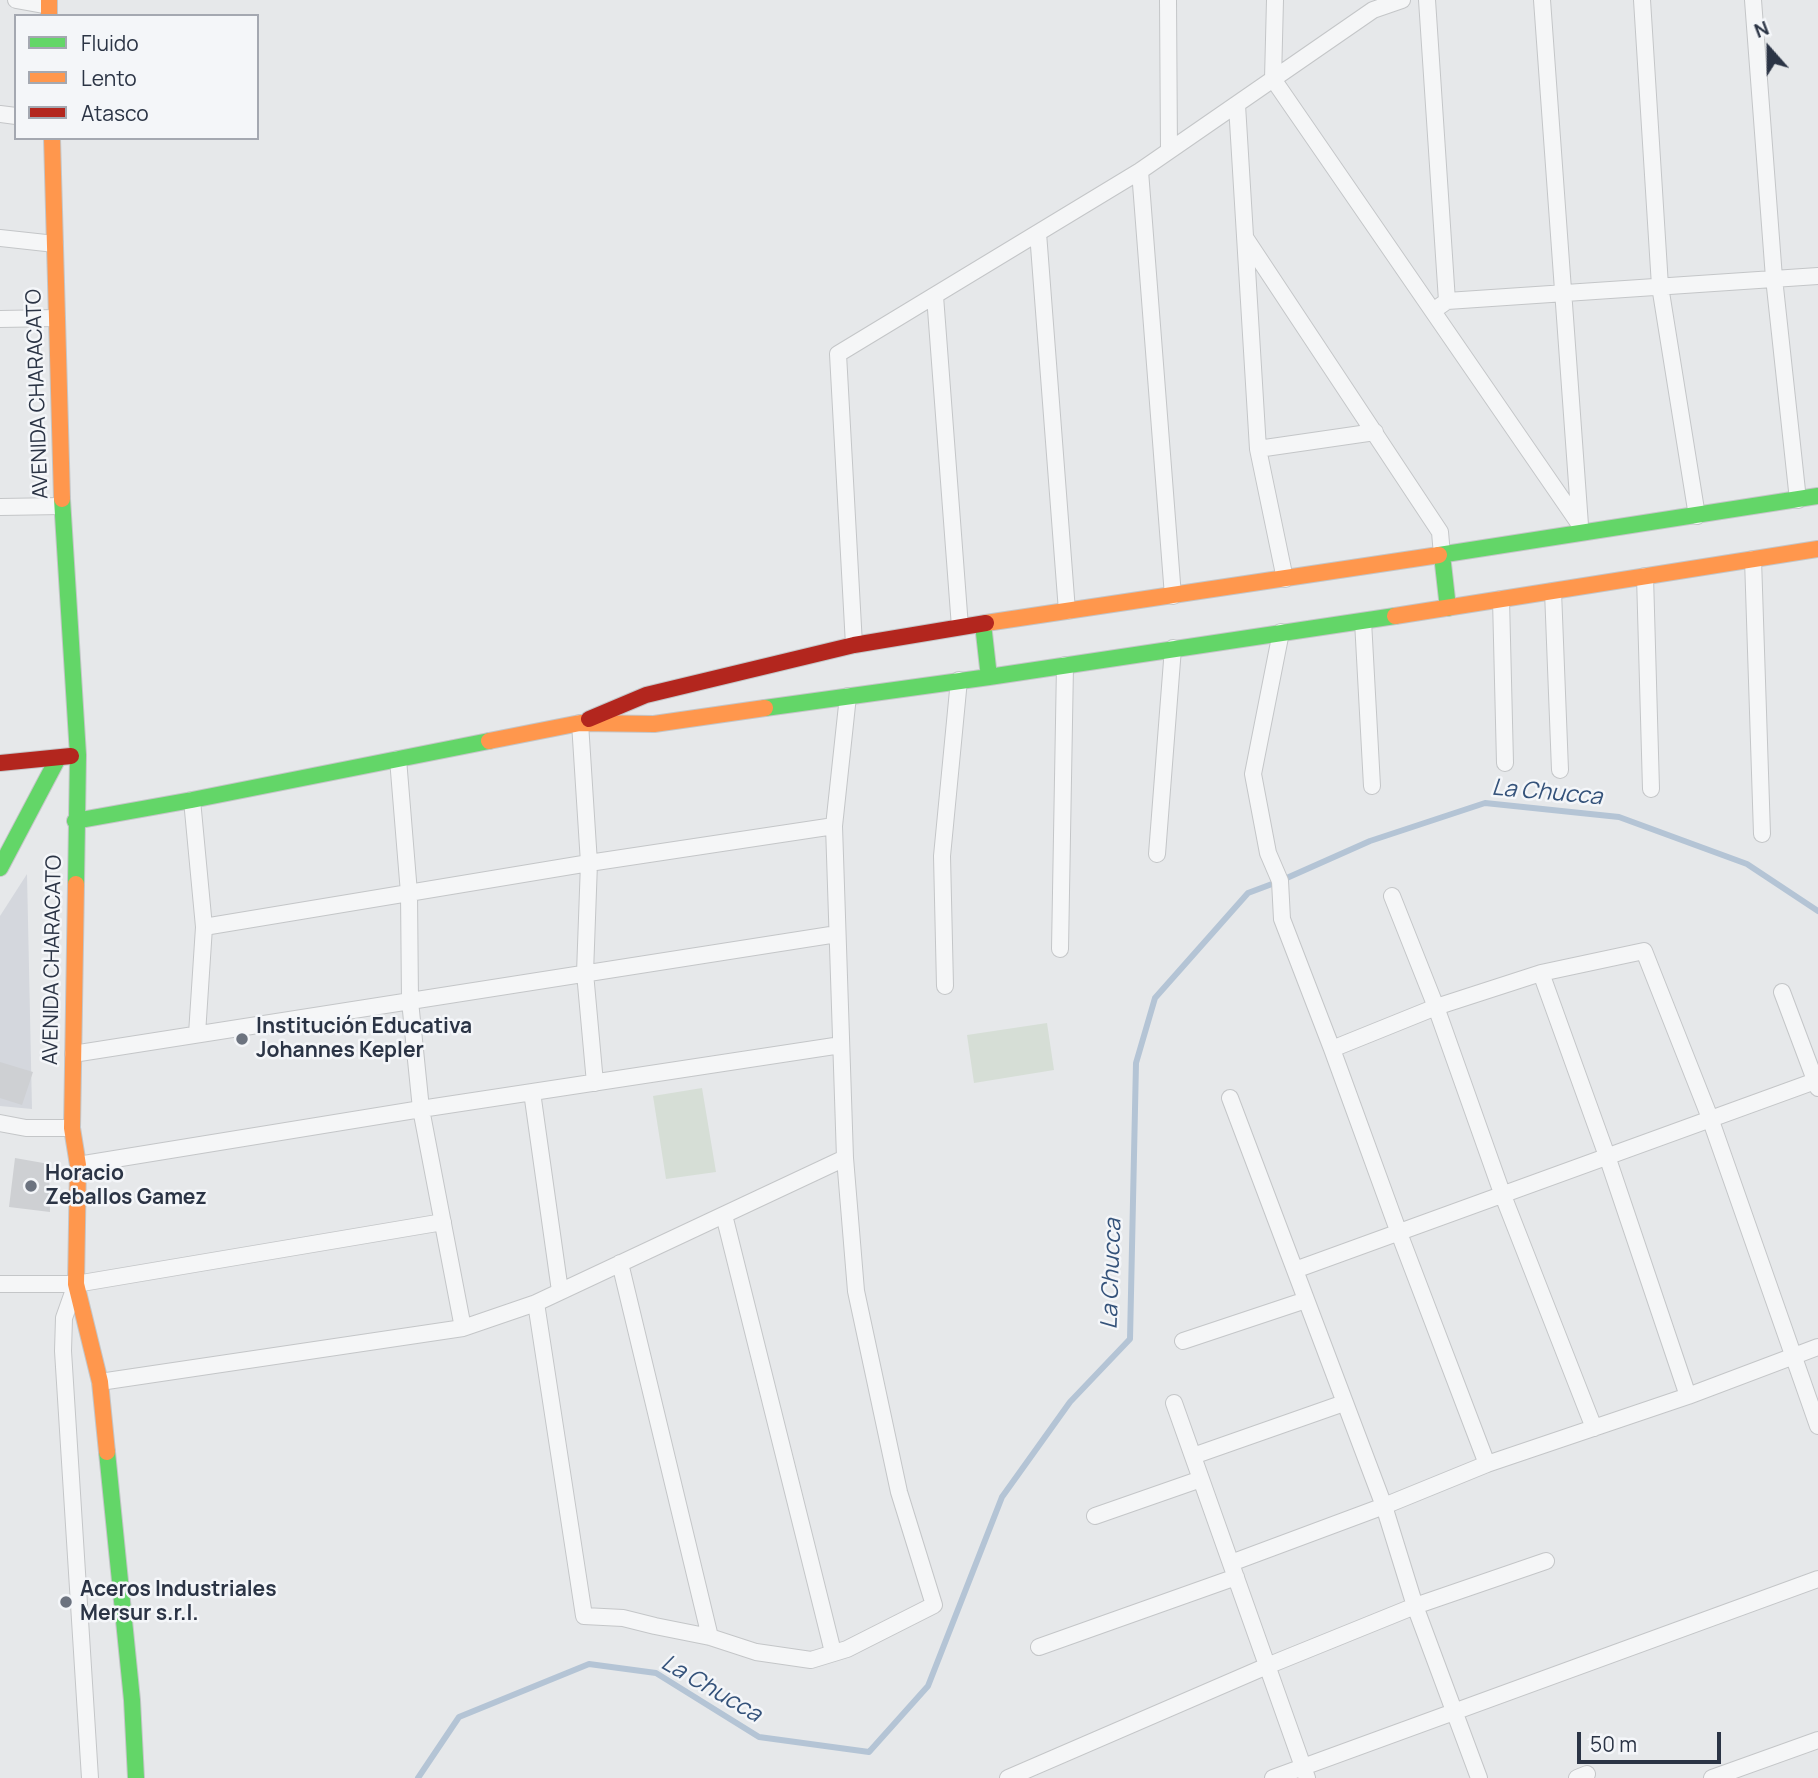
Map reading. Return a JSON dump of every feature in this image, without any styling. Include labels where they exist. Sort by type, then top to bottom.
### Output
[{"type":"street","points":[[16,0],[49,7]]},
{"type":"street","points":[[1168,0],[1169,151]]},
{"type":"street","points":[[1275,0],[1273,79],[1580,530]]},
{"type":"street","points":[[854,645],[838,354],[1140,171],[1373,10],[1402,0]]},
{"type":"street","points":[[1427,0],[1447,301]]},
{"type":"street","points":[[1542,0],[1580,530]]},
{"type":"street","points":[[1642,0],[1660,286],[1697,516]]},
{"type":"street","points":[[1753,0],[1774,278],[1798,500]]},
{"type":"street","points":[[1237,105],[1258,449],[1285,579]]},
{"type":"street","name":"AVENIDA CHARACATO","points":[[52,140],[62,506],[78,755],[72,1128],[78,1165],[76,1284],[100,1382],[132,1700],[136,1778]]},
{"type":"street","points":[[1140,171],[1173,596]]},
{"type":"street","points":[[1038,233],[1067,611]]},
{"type":"street","points":[[0,238],[55,244]]},
{"type":"street","points":[[1245,238],[1440,532],[1448,608]]},
{"type":"street","points":[[1433,311],[1447,301],[1818,276]]},
{"type":"street","points":[[935,296],[960,627]]},
{"type":"street","points":[[0,319],[57,318]]},
{"type":"street","points":[[1258,449],[1376,432]]},
{"type":"street","points":[[75,821],[580,723],[646,695],[854,645],[1442,555],[1580,530],[1697,516],[1818,496]]},
{"type":"street","points":[[0,507],[62,506]]},
{"type":"street","points":[[580,723],[654,724],[989,677],[1818,549]]},
{"type":"street","points":[[1753,559],[1762,834]]},
{"type":"street","points":[[1645,576],[1651,789]]},
{"type":"street","points":[[1553,591],[1560,770]]},
{"type":"street","points":[[1501,599],[1505,763]]},
{"type":"street","points":[[1363,621],[1372,786]]},
{"type":"street","points":[[983,624],[989,677]]},
{"type":"street","points":[[1281,632],[1253,774],[1268,853],[1280,881],[1282,919],[1487,1464]]},
{"type":"street","points":[[1157,854],[1173,648]]},
{"type":"street","points":[[1060,949],[1065,665]]},
{"type":"street","points":[[945,986],[942,856],[959,680]]},
{"type":"street","points":[[536,1303],[584,1616],[623,1618],[710,1637],[756,1652],[811,1660],[847,1649],[934,1605],[899,1493],[856,1291],[845,1158],[834,826],[848,696]]},
{"type":"street","points":[[580,723],[589,863],[585,973],[595,1083]]},
{"type":"street","points":[[0,763],[78,755]]},
{"type":"street","points":[[0,868],[58,758]]},
{"type":"street","points":[[398,759],[409,893],[410,1000],[421,1109],[463,1328]]},
{"type":"street","points":[[192,800],[204,927],[197,1034]]},
{"type":"street","points":[[204,927],[589,863],[834,826]]},
{"type":"street","points":[[1392,896],[1436,1007],[1502,1193],[1594,1429]]},
{"type":"street","points":[[73,1054],[837,934]]},
{"type":"street","points":[[1332,1049],[1436,1007],[1541,973],[1644,951],[1710,1118],[1818,1426]]},
{"type":"street","points":[[1541,973],[1607,1156],[1688,1396]]},
{"type":"street","points":[[1295,1270],[1710,1118],[1817,1083],[1782,992]]},
{"type":"street","points":[[78,1165],[841,1045]]},
{"type":"street","points":[[532,1092],[560,1291]]},
{"type":"street","points":[[1230,1098],[1384,1506],[1415,1606],[1479,1778]]},
{"type":"street","points":[[0,1123],[26,1128],[72,1128]]},
{"type":"street","points":[[100,1382],[463,1328],[536,1303],[845,1158]]},
{"type":"street","points":[[724,1214],[833,1652]]},
{"type":"street","points":[[0,1284],[76,1284],[443,1222]]},
{"type":"street","points":[[620,1263],[710,1637]]},
{"type":"street","points":[[76,1284],[64,1318],[63,1351],[90,1778]]},
{"type":"street","points":[[1183,1341],[1306,1300]]},
{"type":"street","points":[[1039,1647],[1487,1464],[1688,1396],[1818,1347]]},
{"type":"street","points":[[1174,1403],[1305,1772]]},
{"type":"street","points":[[1193,1456],[1344,1403]]},
{"type":"street","points":[[1095,1517],[1201,1479]]},
{"type":"street","points":[[1008,1778],[1267,1665],[1415,1606],[1546,1561]]},
{"type":"street","points":[[1273,1778],[1305,1772],[1455,1711],[1818,1579]]},
{"type":"street","points":[[1712,1778],[1818,1740]]},
{"type":"shaded area","points":[[27,874],[32,1109],[0,1106],[0,916]]},
{"type":"shaded area","points":[[1047,1023],[1054,1070],[974,1083],[967,1035]]},
{"type":"shaded area","points":[[702,1088],[716,1172],[666,1179],[653,1096]]},
{"type":"building","points":[[0,1062],[33,1072],[22,1105],[0,1098]]},
{"type":"building","name":"Horacio Zeballos Gamez","points":[[15,1158],[49,1164],[50,1212],[9,1207]]},
{"type":"waterway","name":"La Chucca","points":[[418,1778],[459,1717],[589,1664],[656,1673],[759,1737],[869,1752],[928,1686],[1002,1497],[1070,1402],[1130,1339],[1136,1063],[1155,998],[1248,893],[1370,841],[1485,803],[1619,817],[1747,864],[1818,911]]},
{"type":"traffic: fast","points":[[1439,555],[1818,496]]},
{"type":"traffic: fast","points":[[62,499],[78,755],[76,884]]},
{"type":"traffic: fast","points":[[1442,555],[1448,608]]},
{"type":"traffic: fast","points":[[765,708],[1395,616]]},
{"type":"traffic: fast","points":[[983,624],[989,677]]},
{"type":"traffic: fast","points":[[75,821],[489,741]]},
{"type":"traffic: fast","points":[[0,868],[58,758]]},
{"type":"traffic: fast","points":[[107,1452],[132,1700],[136,1778]]},
{"type":"traffic: slow","points":[[49,0],[49,14]]},
{"type":"traffic: slow","points":[[52,140],[62,499]]},
{"type":"traffic: slow","points":[[1395,616],[1818,549]]},
{"type":"traffic: slow","points":[[986,623],[1439,555]]},
{"type":"traffic: slow","points":[[489,741],[580,723],[654,724],[765,708]]},
{"type":"traffic: slow","points":[[76,884],[72,1128],[78,1165],[76,1284],[100,1382],[107,1452]]},
{"type":"traffic: jam","points":[[589,719],[646,695],[854,645],[986,623]]},
{"type":"traffic: jam","points":[[0,763],[71,756]]},
{"type":"place","name":"Institución Educativa Johannes Kepler","points":[[242,1039]]},
{"type":"place","name":"Horacio Zeballos Gamez","points":[[31,1186]]},
{"type":"place","name":"Aceros Industriales Mersur s.r.l.","points":[[66,1602]]}]
